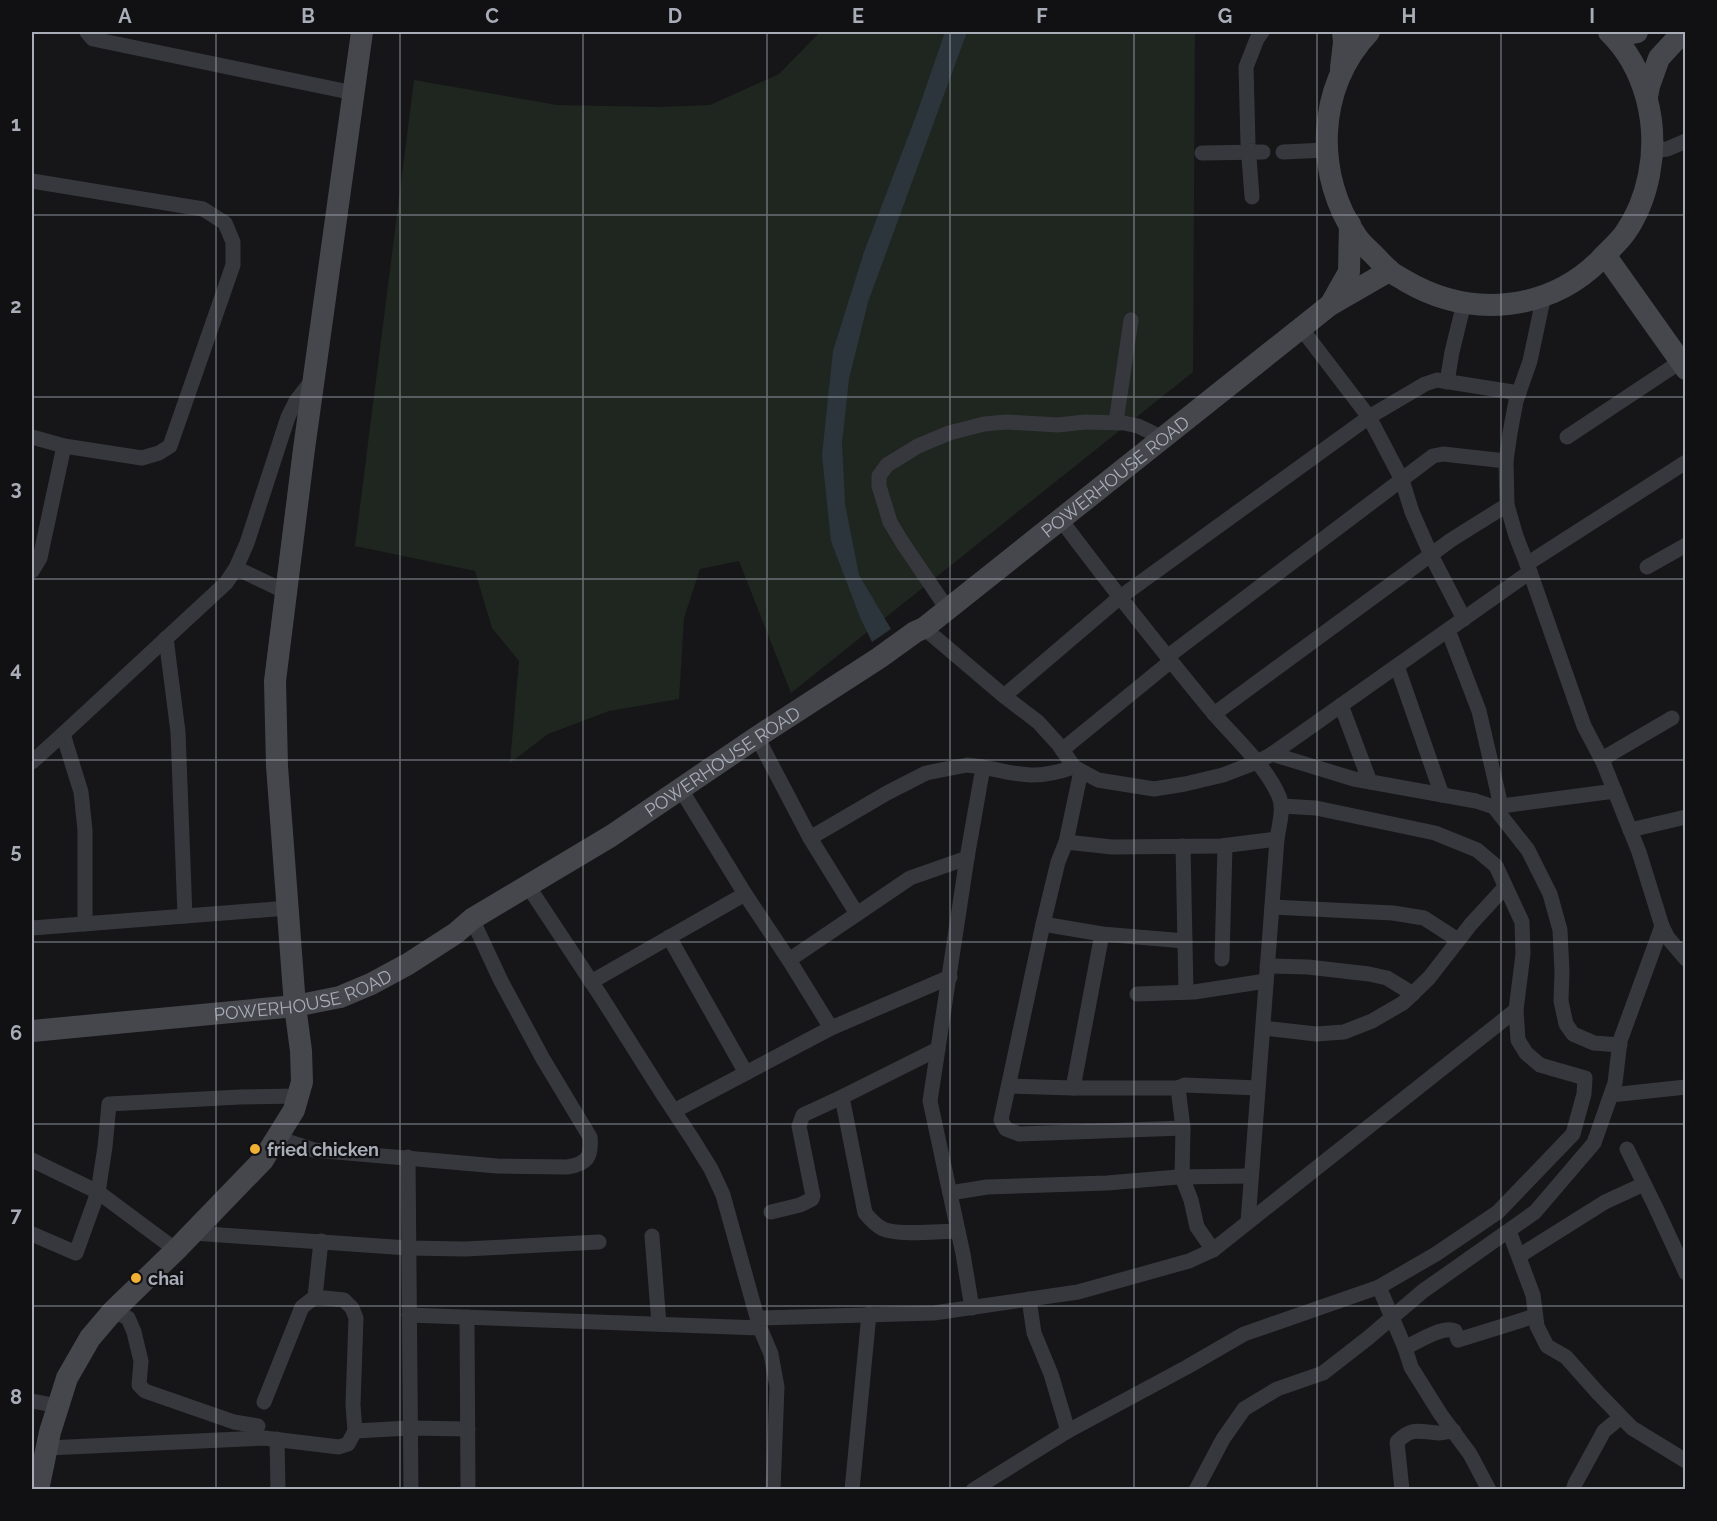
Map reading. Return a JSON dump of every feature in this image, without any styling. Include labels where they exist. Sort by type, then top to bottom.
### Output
[{"type":"main road","points":[[38,1490],[41,1452],[67,1378],[90,1338],[263,1160],[294,1110],[302,1082],[277,766],[275,681],[362,32]]},
{"type":"main road","points":[[1341,73],[1343,32]]},
{"type":"main road","points":[[1369,32],[1350,56],[1341,73],[1328,116],[1329,174],[1339,204],[1358,238],[1389,271],[1421,291],[1455,302],[1490,306],[1526,302],[1557,291],[1587,274],[1625,234],[1638,211],[1647,186],[1652,158],[1652,123],[1647,97],[1628,55],[1612,34]]},
{"type":"main road","points":[[1612,34],[1637,32]]},
{"type":"main road","points":[[1647,97],[1659,58],[1683,32]]},
{"type":"main road","points":[[1330,305],[1349,272],[1350,224]]},
{"type":"main road","points":[[1605,255],[1682,358]]},
{"type":"main road","points":[[1330,305],[1389,271]]},
{"type":"main road","name":"POWERHOUSE ROAD","points":[[32,1031],[295,1006],[340,997],[371,984],[456,933],[472,919],[611,836],[948,610],[1330,305]]},
{"type":"street","points":[[87,32],[93,39],[354,93]]},
{"type":"street","points":[[1252,197],[1256,153],[1246,67],[1257,39],[1263,32]]},
{"type":"street","points":[[1652,151],[1667,149],[1686,141]]},
{"type":"street","points":[[1283,152],[1327,150]]},
{"type":"street","points":[[1202,153],[1256,153]]},
{"type":"street","points":[[32,181],[203,209],[225,224],[233,242],[233,265],[170,446],[159,453],[142,458],[64,446],[32,437]]},
{"type":"street","points":[[1544,295],[1530,360],[1519,393],[1506,461],[1507,506],[1584,726],[1602,759],[1639,852],[1662,926],[1668,938],[1686,959]]},
{"type":"street","points":[[1447,382],[1464,303]]},
{"type":"street","points":[[1116,422],[1131,320]]},
{"type":"street","points":[[1301,328],[1369,417],[1402,480],[1412,512],[1431,555],[1464,619]]},
{"type":"street","points":[[1567,437],[1682,358]]},
{"type":"street","points":[[32,762],[226,583],[236,568],[247,543],[288,417],[296,401],[315,377]]},
{"type":"street","points":[[1004,696],[1119,598],[1369,417],[1425,384],[1437,380],[1519,393]]},
{"type":"street","points":[[948,610],[890,522],[879,486],[879,476],[887,465],[918,446],[949,433],[984,424],[1006,422],[1058,425],[1116,422],[1138,426],[1163,438]]},
{"type":"street","points":[[32,571],[40,558],[64,446]]},
{"type":"street","points":[[1062,750],[1169,659],[1433,456],[1443,454],[1506,461]]},
{"type":"street","points":[[919,630],[1038,722],[1078,769],[1098,780],[1154,789],[1185,784],[1260,766],[1272,754],[1464,619],[1529,568],[1686,462]]},
{"type":"street","points":[[1214,714],[1451,540],[1507,506]]},
{"type":"street","points":[[1061,520],[1119,598],[1214,714],[1260,766],[1280,800],[1248,1222]]},
{"type":"street","points":[[1647,567],[1686,545]]},
{"type":"street","points":[[236,568],[286,592]]},
{"type":"street","points":[[1448,630],[1479,711],[1497,806],[1528,849],[1550,894],[1560,930],[1561,1001],[1566,1024],[1573,1034],[1594,1043],[1619,1047]]},
{"type":"street","points":[[166,638],[178,732],[185,916]]},
{"type":"street","points":[[1397,666],[1442,795]]},
{"type":"street","points":[[1341,705],[1370,782]]},
{"type":"street","points":[[1602,759],[1672,718]]},
{"type":"street","points":[[63,734],[81,792],[85,830],[85,924]]},
{"type":"street","points":[[757,737],[810,838],[856,914]]},
{"type":"street","points":[[1272,754],[1354,779],[1497,806],[1615,791]]},
{"type":"street","points":[[810,838],[926,773],[967,765],[1025,776],[1048,775],[1078,769]]},
{"type":"street","points":[[972,1308],[930,1101],[983,767]]},
{"type":"street","points":[[1078,769],[1066,842],[1058,862],[1043,924],[1001,1120],[1006,1129],[1019,1134],[1183,1128]]},
{"type":"street","points":[[680,788],[831,1028]]},
{"type":"street","points":[[973,1490],[1068,1431],[1244,1334],[1379,1287],[1436,1254],[1498,1212],[1573,1134],[1584,1094],[1585,1078],[1540,1065],[1527,1053],[1518,1040],[1515,1010],[1523,954],[1522,922],[1496,866],[1477,850],[1435,833],[1280,800]]},
{"type":"street","points":[[1630,830],[1686,817]]},
{"type":"street","points":[[1066,842],[1112,847],[1225,846],[1277,839]]},
{"type":"street","points":[[1183,846],[1186,992]]},
{"type":"street","points":[[1222,959],[1225,846]]},
{"type":"street","points":[[789,960],[910,878],[967,858]]},
{"type":"street","points":[[528,886],[711,1169],[723,1196],[759,1323],[771,1354],[777,1387],[773,1490]]},
{"type":"street","points":[[1263,1028],[1316,1034],[1344,1032],[1372,1021],[1403,1003],[1429,978],[1471,924],[1505,887]]},
{"type":"street","points":[[591,981],[745,894]]},
{"type":"street","points":[[1272,907],[1393,913],[1424,918],[1458,940]]},
{"type":"street","points":[[32,928],[288,908]]},
{"type":"street","points":[[277,1138],[314,1150],[497,1166],[567,1167],[577,1166],[587,1159],[591,1150],[590,1137],[543,1059],[501,981],[472,919]]},
{"type":"street","points":[[1043,924],[1102,934],[1185,941]]},
{"type":"street","points":[[1196,1490],[1223,1439],[1244,1409],[1277,1389],[1323,1373],[1423,1291],[1535,1212],[1594,1143],[1613,1089],[1619,1047],[1662,926]]},
{"type":"street","points":[[1073,1088],[1102,934]]},
{"type":"street","points":[[669,937],[746,1073]]},
{"type":"street","points":[[1137,994],[1186,992],[1267,973],[1308,967],[1387,978],[1413,993]]},
{"type":"street","points":[[674,1111],[831,1028],[950,977]]},
{"type":"street","points":[[409,1315],[659,1324],[759,1323],[869,1314],[934,1313],[1078,1292],[1189,1261],[1213,1250],[1515,1010]]},
{"type":"street","points":[[771,1212],[800,1204],[812,1199],[813,1196],[799,1126],[803,1115],[938,1049]]},
{"type":"street","points":[[1008,1086],[1178,1088],[1185,1085],[1258,1088]]},
{"type":"street","points":[[1613,1089],[1686,1087]]},
{"type":"street","points":[[1178,1088],[1183,1128],[1182,1177],[1191,1200],[1197,1227],[1213,1250]]},
{"type":"street","points":[[32,1234],[73,1260],[98,1192],[109,1104],[298,1096]]},
{"type":"street","points":[[842,1097],[865,1213],[874,1223],[884,1229],[900,1232],[958,1231]]},
{"type":"street","points":[[1627,1149],[1686,1273]]},
{"type":"street","points":[[408,1157],[411,1490]]},
{"type":"street","points":[[32,1160],[98,1192],[176,1250]]},
{"type":"street","points":[[950,1193],[987,1187],[1107,1183],[1182,1177],[1251,1176]]},
{"type":"street","points":[[1519,1256],[1605,1202],[1644,1184]]},
{"type":"street","points":[[1498,1212],[1512,1229],[1533,1295],[1537,1326],[1547,1346],[1566,1357],[1632,1428],[1686,1461]]},
{"type":"street","points":[[193,1233],[408,1248],[465,1249],[598,1242]]},
{"type":"street","points":[[652,1236],[659,1324]]},
{"type":"street","points":[[315,1297],[321,1241]]},
{"type":"street","points":[[1379,1287],[1411,1367],[1441,1415],[1470,1454],[1490,1490]]},
{"type":"street","points":[[41,1452],[253,1438],[339,1447],[348,1444],[355,1431],[353,1405],[356,1318],[352,1308],[344,1300],[315,1297],[302,1307],[264,1402]]},
{"type":"street","points":[[1029,1299],[1034,1334],[1051,1374],[1068,1431]]},
{"type":"street","points":[[114,1311],[128,1318],[134,1332],[141,1361],[139,1385],[145,1391],[234,1422],[258,1426]]},
{"type":"street","points":[[852,1490],[869,1314]]},
{"type":"street","points":[[1405,1348],[1444,1329],[1451,1329],[1455,1332],[1458,1340],[1535,1316]]},
{"type":"street","points":[[467,1317],[468,1490]]},
{"type":"street","points":[[32,1401],[58,1406]]},
{"type":"street","points":[[1573,1490],[1604,1431],[1621,1417]]},
{"type":"street","points":[[355,1431],[410,1428],[468,1429]]},
{"type":"street","points":[[1402,1490],[1397,1442],[1403,1435],[1412,1431],[1425,1430],[1439,1433],[1454,1431]]},
{"type":"street","points":[[277,1439],[278,1490]]},
{"type":"shaded area","points":[[820,32],[1195,32],[1193,372],[791,693],[739,561],[700,569],[684,618],[679,699],[609,711],[548,734],[510,763],[519,661],[492,628],[475,571],[355,546],[414,80],[557,105],[660,107],[710,105],[779,74]]},
{"type":"shaded area","points":[[945,32],[967,32],[868,302],[849,379],[842,443],[845,504],[859,575],[891,629],[872,642],[831,541],[822,455],[833,351],[864,252],[916,116]]},
{"type":"place","name":"fried chicken","points":[[255,1149]]},
{"type":"place","name":"chai","points":[[136,1278]]}]
